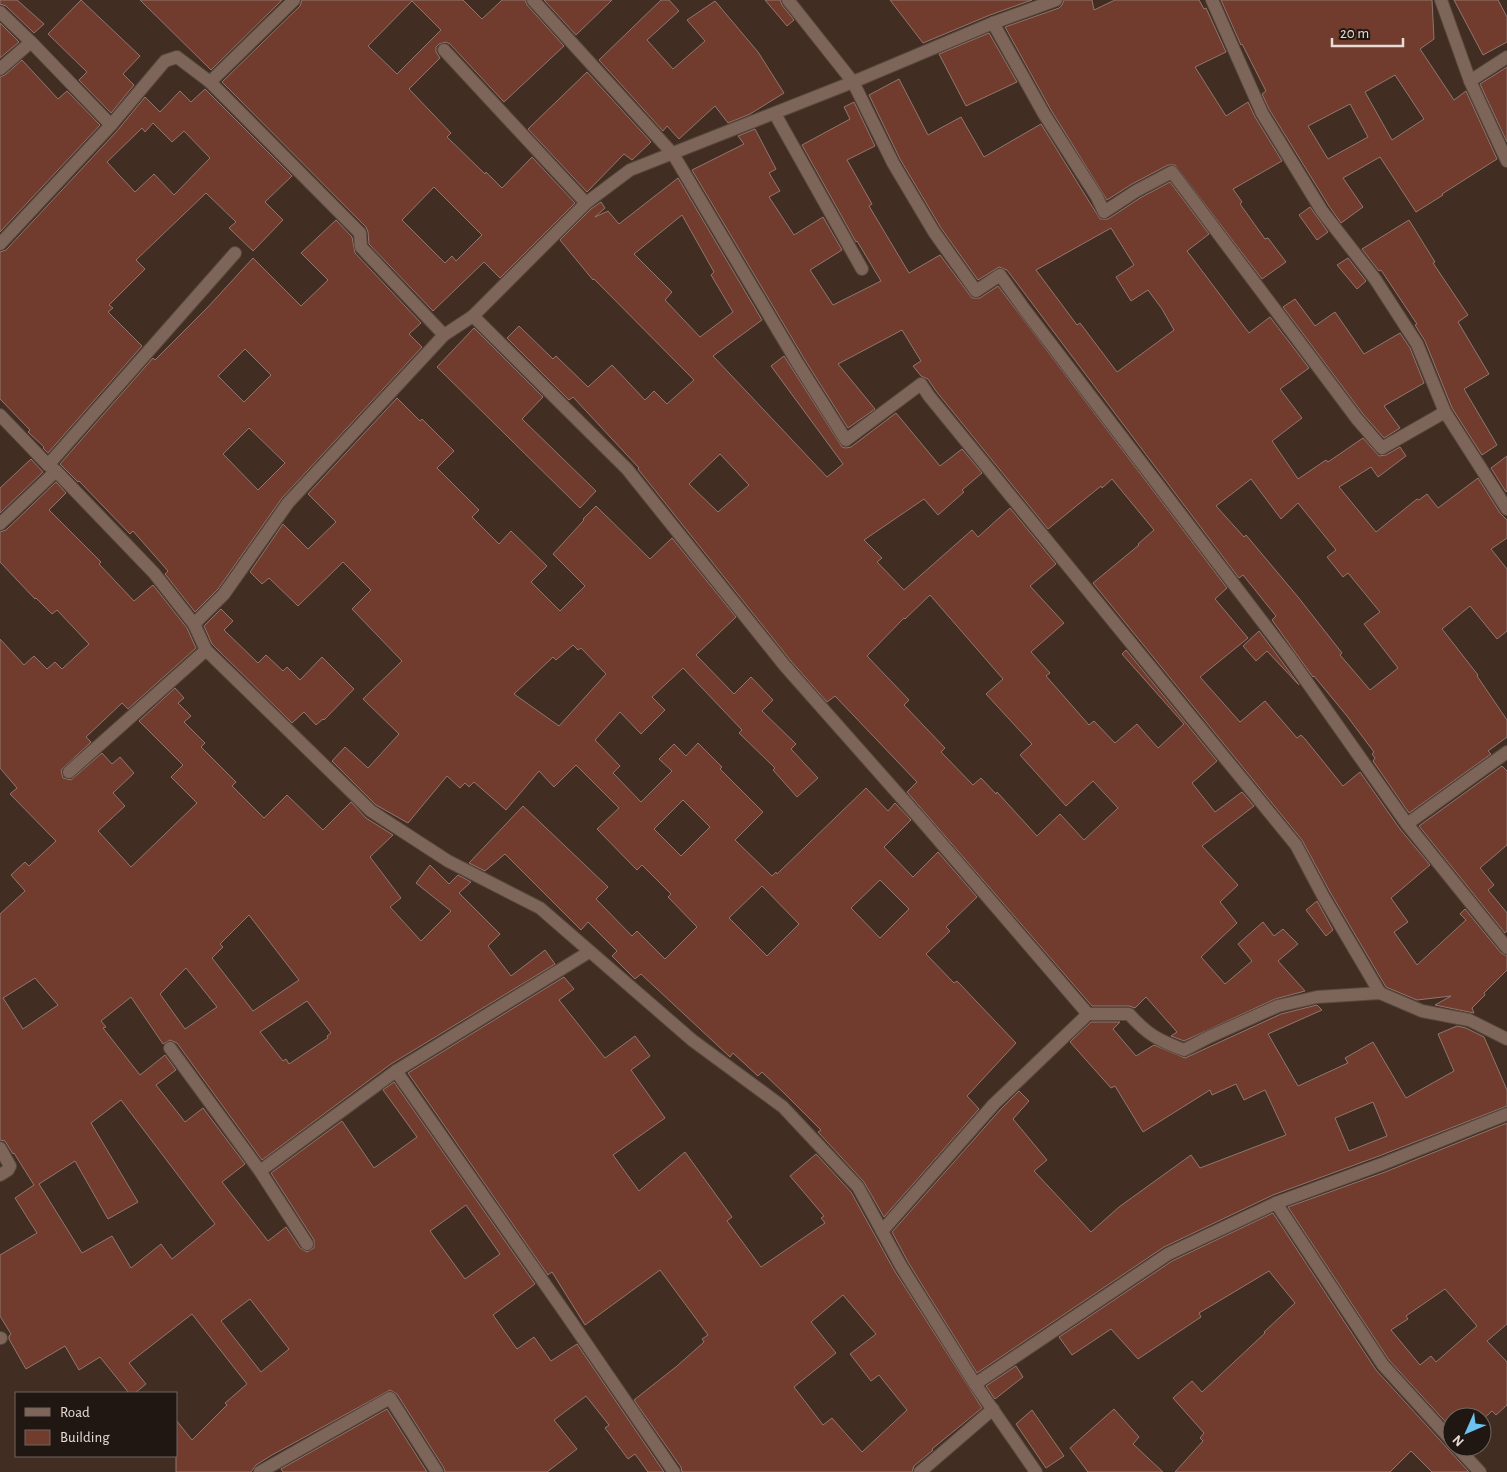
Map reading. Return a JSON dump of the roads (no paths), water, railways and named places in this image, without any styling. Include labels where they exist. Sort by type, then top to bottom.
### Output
[{"type":"street","points":[[210,82],[294,0]]},
{"type":"street","points":[[533,0],[673,154],[798,364],[846,440],[921,384],[1028,518],[1296,845],[1380,993]]},
{"type":"street","points":[[788,0],[854,82],[893,162],[934,232],[976,292],[1000,275],[1290,658],[1407,824],[1507,948]]},
{"type":"street","points":[[194,624],[224,594],[288,503],[444,335],[473,316],[586,203],[630,170],[854,82],[992,23],[1056,0]]},
{"type":"street","points":[[1212,0],[1262,113],[1322,211],[1375,279],[1417,344],[1445,412],[1507,509]]},
{"type":"street","points":[[1441,0],[1470,81],[1507,162]]},
{"type":"street","points":[[0,12],[111,125]]},
{"type":"street","points":[[992,23],[1044,114],[1097,197],[1104,212],[1136,191],[1172,172],[1357,419],[1382,448],[1445,412]]},
{"type":"street","points":[[0,69],[30,42]]},
{"type":"street","points":[[444,50],[586,203]]},
{"type":"street","points":[[0,244],[111,125],[164,61],[178,57],[210,82],[360,233],[361,247],[444,335]]},
{"type":"street","points":[[1470,81],[1507,57]]},
{"type":"street","points":[[775,114],[862,269]]},
{"type":"street","points":[[0,524],[52,468],[235,253]]},
{"type":"street","points":[[473,316],[627,469],[785,666],[923,822],[1088,1014]]},
{"type":"street","points":[[0,415],[154,573],[194,624],[206,650],[371,811],[448,861],[540,908],[588,952],[692,1040],[783,1107],[858,1187],[901,1266],[975,1384],[1036,1472]]},
{"type":"street","points":[[69,772],[206,650]]},
{"type":"street","points":[[1407,824],[1507,752]]},
{"type":"street","points":[[260,1171],[396,1071],[588,952]]},
{"type":"street","points":[[882,1231],[994,1104],[1088,1014],[1129,1014],[1142,1028],[1159,1041],[1184,1050],[1278,1006],[1317,997],[1380,993],[1422,1011],[1470,1020],[1507,1039]]},
{"type":"street","points":[[170,1048],[260,1171],[307,1244]]},
{"type":"street","points":[[396,1071],[674,1472]]},
{"type":"street","points":[[975,1384],[1168,1254],[1276,1203],[1382,1164],[1507,1114]]},
{"type":"street","points":[[0,1148],[10,1166],[8,1170],[0,1175]]},
{"type":"street","points":[[1276,1203],[1383,1365],[1442,1430]]},
{"type":"street","points":[[260,1472],[390,1398],[437,1472]]},
{"type":"street","points":[[920,1472],[993,1409]]},
{"type":"street","points":[[1466,1457],[1480,1472]]}]
